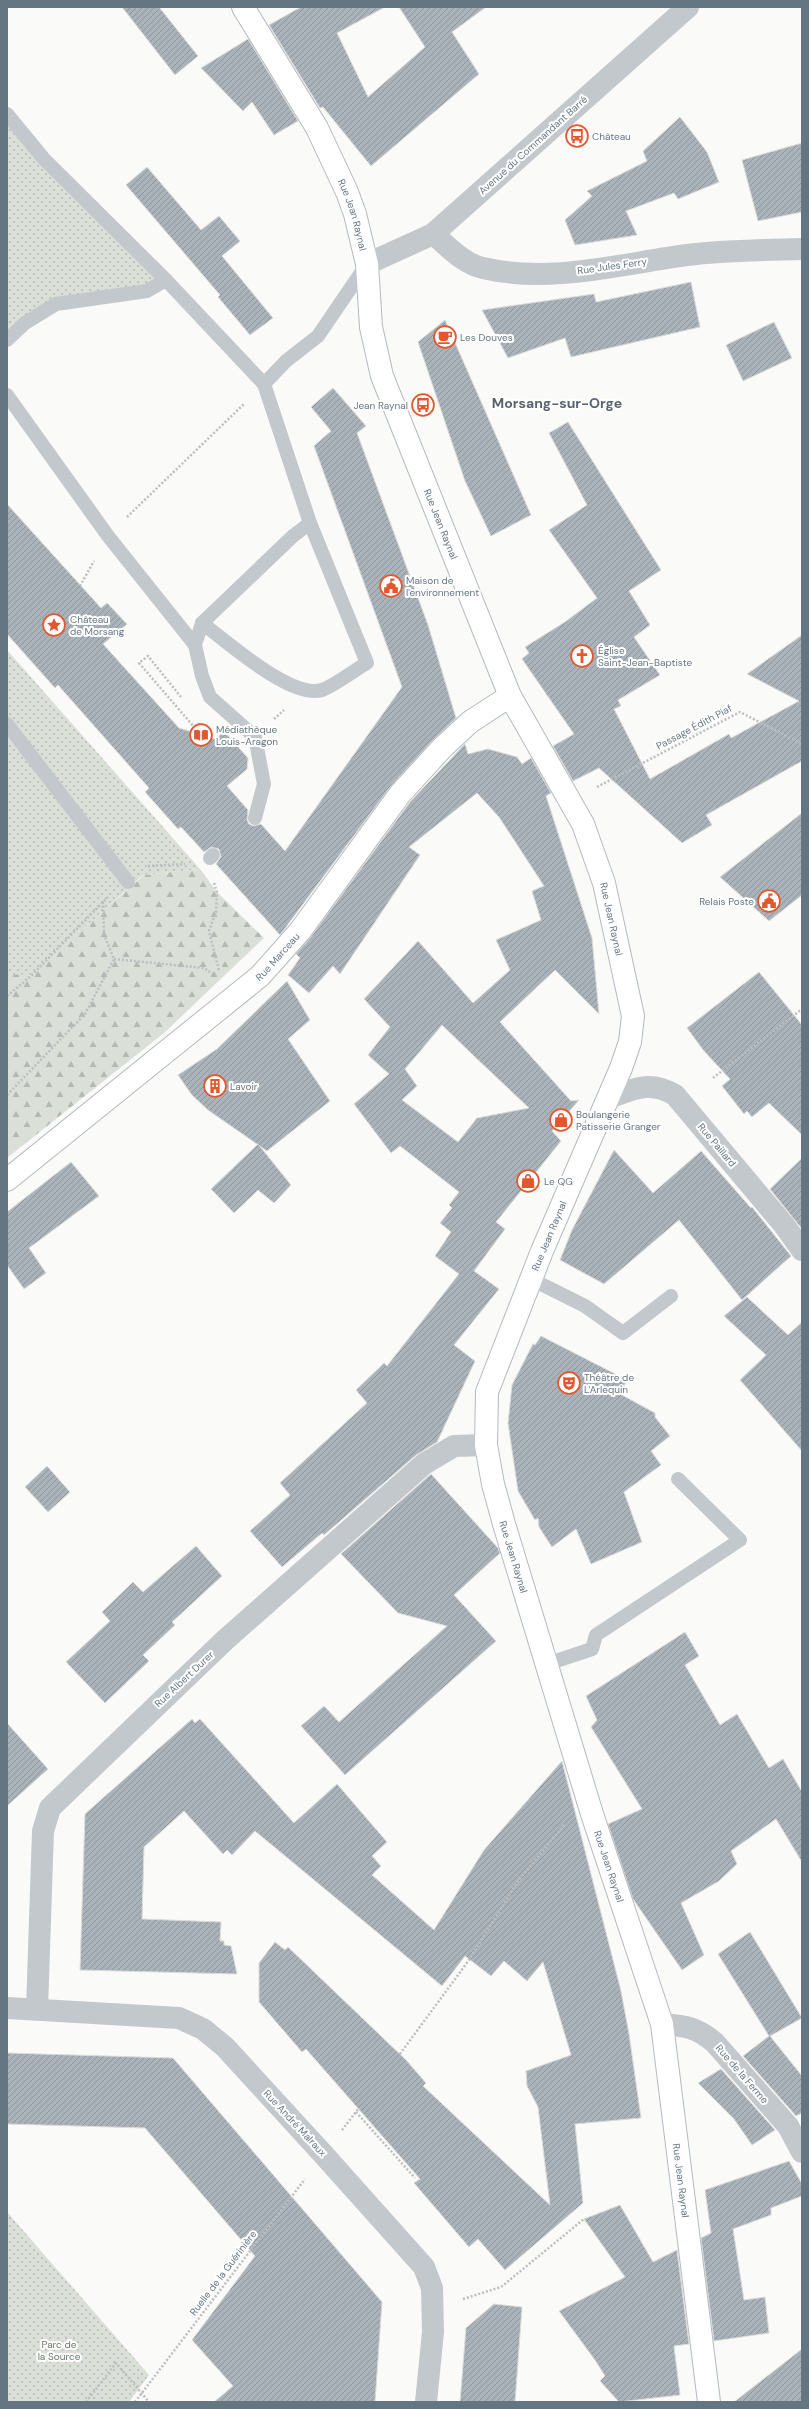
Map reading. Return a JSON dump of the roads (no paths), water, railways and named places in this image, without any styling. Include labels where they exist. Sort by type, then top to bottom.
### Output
[{"type":"street","name":"Rue Jean Raynal","points":[[243,7],[317,128],[347,192],[366,264],[371,327],[382,376],[510,696],[583,824],[604,883],[633,1016],[630,1042],[610,1098],[531,1279],[487,1392],[486,1445],[493,1484],[547,1664],[590,1805],[662,2024],[709,2402]]},
{"type":"street","name":"Avenue du Commandant Barré","points":[[366,264],[433,234],[688,7]]},
{"type":"street","name":"Rue Jules Ferry","points":[[433,234],[466,261],[482,268],[515,273],[582,271],[714,252],[802,249]]},
{"type":"street","name":"Rue Marceau","points":[[7,1180],[260,976],[300,931],[400,794],[436,754],[470,722],[510,696]]},
{"type":"street","name":"Rue Paillard","points":[[610,1098],[639,1087],[662,1087],[675,1095],[784,1225],[802,1250]]},
{"type":"street","name":"Rue Albert Durer","points":[[37,2009],[43,1831],[50,1808],[224,1641],[424,1464],[454,1446],[486,1445]]},
{"type":"street","name":"Rue André Malraux","points":[[7,2008],[179,2018],[203,2029],[225,2047],[323,2154],[424,2268],[432,2288],[433,2332],[426,2402]]},
{"type":"street","name":"Rue de la Ferme","points":[[662,2024],[685,2026],[702,2032],[715,2042],[788,2126],[802,2152]]},
{"type":"lane","points":[[7,114],[44,159],[166,280],[264,384],[310,523],[367,663],[322,690],[305,691],[281,681],[202,623]]},
{"type":"lane","points":[[264,384],[286,361],[318,336],[366,264]]},
{"type":"lane","points":[[7,340],[24,323],[56,304],[147,291],[166,280]]},
{"type":"lane","points":[[7,395],[108,536],[195,646],[202,676],[210,697],[255,737],[264,784],[255,818]]},
{"type":"lane","points":[[195,646],[202,623],[293,536],[310,523]]},
{"type":"lane","points":[[7,724],[128,882]]},
{"type":"lane","points":[[531,1279],[585,1306],[623,1333],[671,1296]]},
{"type":"lane","points":[[547,1664],[592,1649],[596,1635],[740,1540],[678,1479]]},
{"type":"place","name":"Château","points":[[577,136]]},
{"type":"place","name":"Les Douves","points":[[445,337]]},
{"type":"place","name":"Jean Raynal","points":[[423,405]]},
{"type":"place","name":"Maison de l'environnement","points":[[391,586]]},
{"type":"place","name":"Château de Morsang","points":[[54,625]]},
{"type":"place","name":"Église Saint-Jean-Baptiste","points":[[582,656]]},
{"type":"place","name":"Médiathèque Louis-Aragon","points":[[201,735]]},
{"type":"place","name":"Relais Poste","points":[[769,901]]},
{"type":"place","name":"Lavoir","points":[[215,1086]]},
{"type":"place","name":"Boulangerie Patisserie Granger","points":[[561,1120]]},
{"type":"place","name":"Le QG","points":[[528,1181]]},
{"type":"place","name":"Théâtre de L'Arlequin","points":[[569,1383]]},
{"type":"district","name":"Morsang-sur-Orge","points":[[557,403]]},
{"type":"park label","name":"Parc de la Source","points":[[59,2350]]}]
